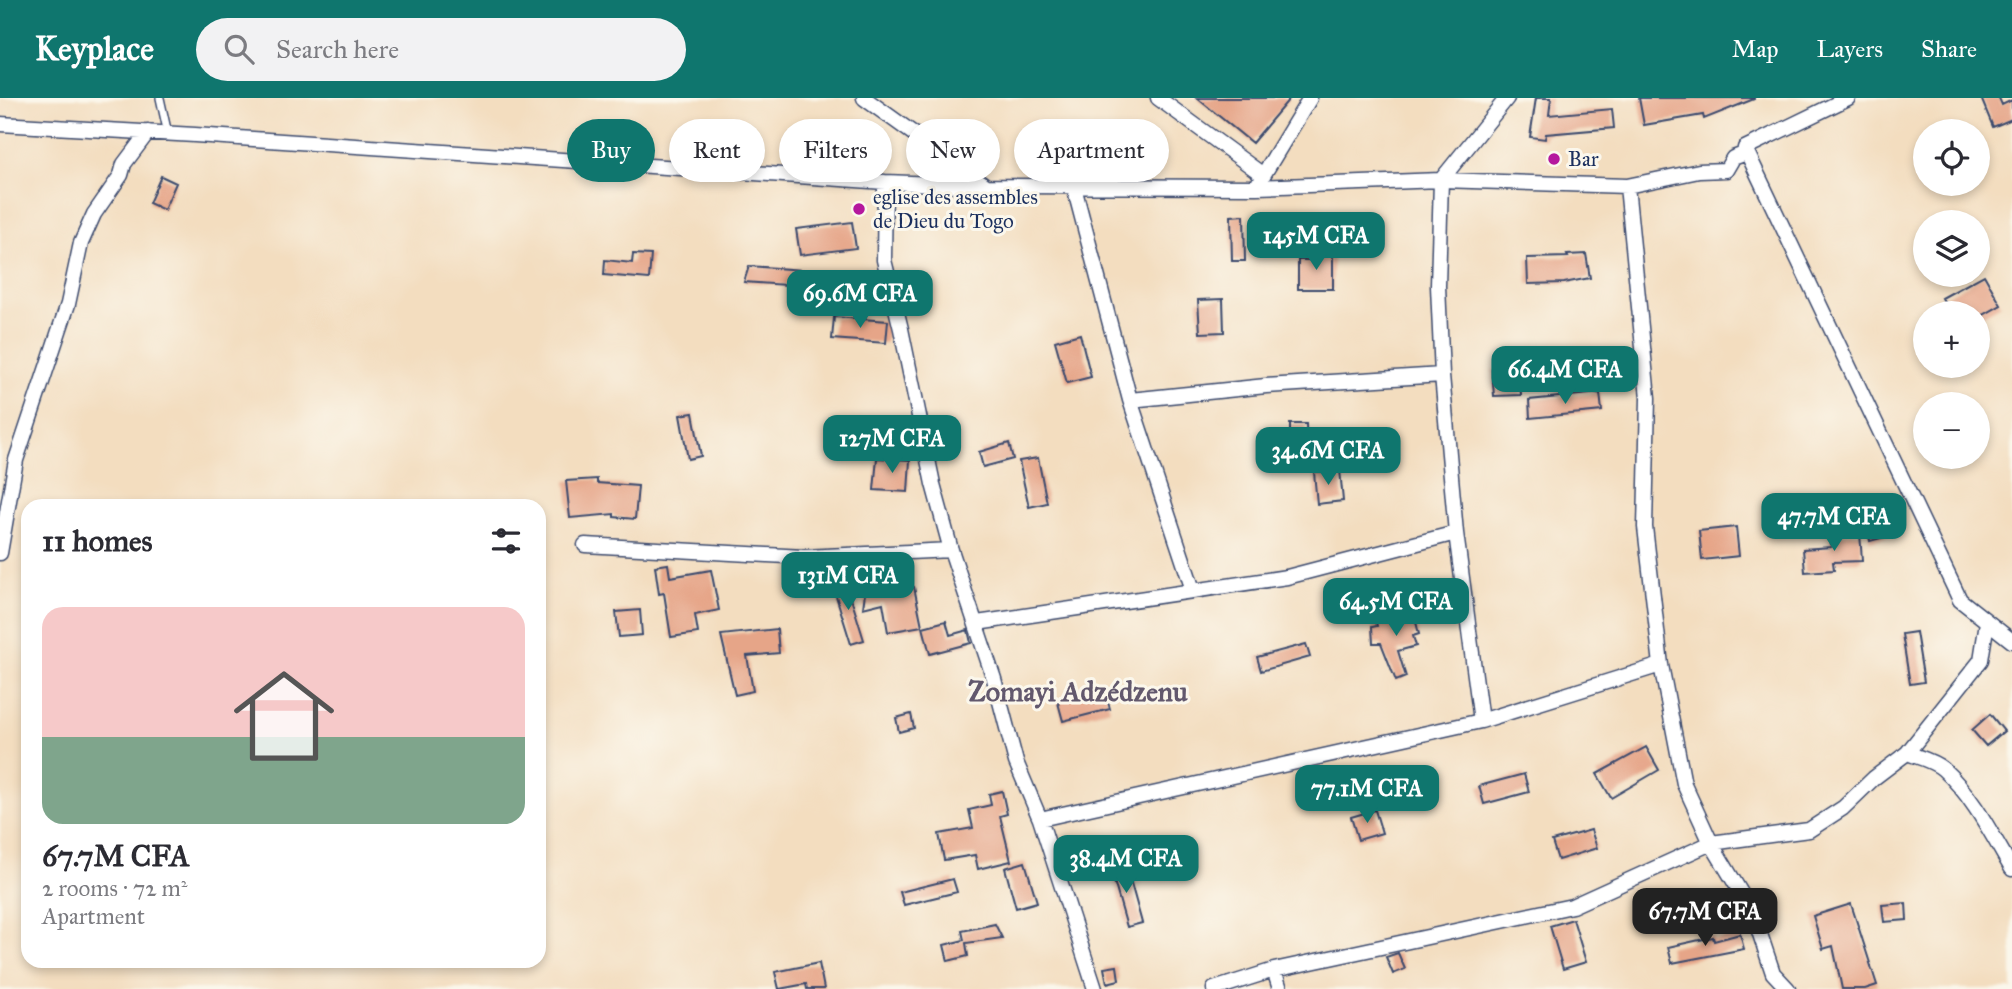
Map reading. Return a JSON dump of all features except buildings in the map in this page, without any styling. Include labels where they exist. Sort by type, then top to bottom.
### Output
[{"type":"street","points":[[864,98],[986,186]]},
{"type":"street","points":[[1158,98],[1259,181]]},
{"type":"street","points":[[1259,181],[1310,98]]},
{"type":"street","points":[[1481,721],[1457,533],[1442,375],[1438,286],[1441,180],[1507,98]]},
{"type":"street","points":[[1745,148],[1848,98]]},
{"type":"street","points":[[0,124],[779,175]]},
{"type":"street","points":[[0,553],[16,460],[68,304],[80,243],[94,214],[121,176],[124,164],[148,132]]},
{"type":"street","points":[[1096,989],[1040,819],[1016,762],[977,623],[951,550],[933,484],[884,260],[885,182],[1074,187],[1259,181],[1441,180],[1627,186],[1699,171],[1726,170],[1732,158],[1744,154],[1745,148]]},
{"type":"street","points":[[1745,148],[1960,600],[2012,641]]},
{"type":"street","points":[[1627,186],[1648,398],[1645,527],[1661,665],[1684,785],[1710,843],[1753,913],[1773,973],[1788,989]]},
{"type":"street","points":[[1074,187],[1130,400],[1193,590]]},
{"type":"street","points":[[1130,400],[1266,386],[1442,375]]},
{"type":"street","points":[[977,623],[1287,577],[1457,533]]},
{"type":"street","points":[[585,545],[804,557],[951,550]]},
{"type":"street","points":[[1214,989],[1274,970],[1572,906],[1710,843],[1809,830],[1843,808],[1874,778],[1907,752],[1981,660],[1987,621]]},
{"type":"street","points":[[1040,819],[1481,721],[1661,665]]},
{"type":"street","points":[[1907,752],[1941,767],[1984,821],[2012,869]]},
{"type":"street","points":[[1274,970],[1280,989]]},
{"type":"lane","points":[[160,98],[168,134]]},
{"type":"place","name":"Bar","points":[[1554,159]]},
{"type":"place","name":"eglise des assembles de Dieu du Togo","points":[[859,209]]},
{"type":"district","name":"Zomayi Adzédzenu","points":[[1078,691]]}]
